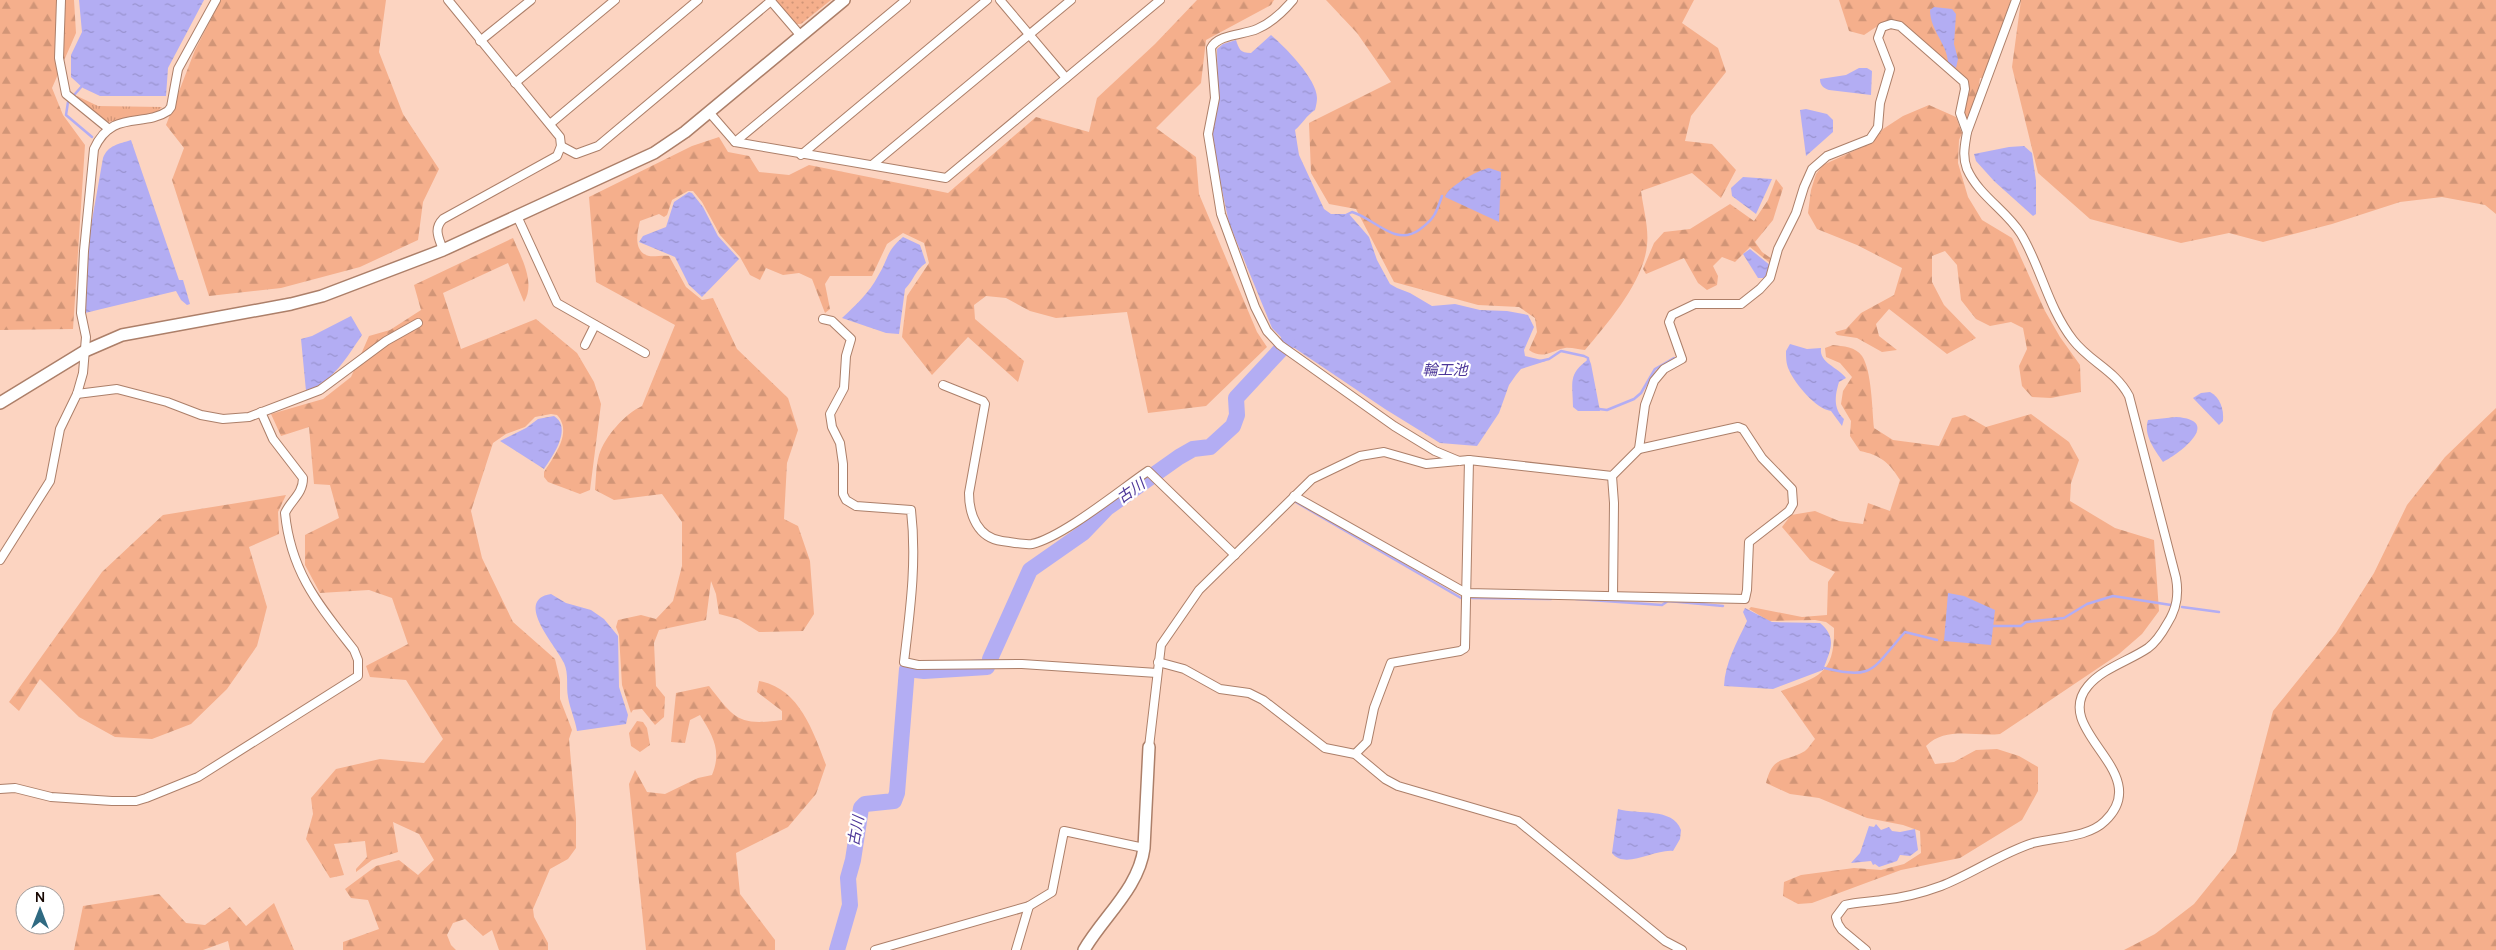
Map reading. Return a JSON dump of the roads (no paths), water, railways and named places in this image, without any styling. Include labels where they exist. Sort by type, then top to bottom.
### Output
[{"type":"street","points":[[60,0],[59,58],[64,88],[72,99],[109,129]]},
{"type":"street","points":[[0,560],[50,481],[60,428],[76,394],[85,351],[86,338],[81,313],[90,172],[97,140],[109,129],[122,122],[168,111],[171,107],[178,68],[216,0]]},
{"type":"street","points":[[444,250],[436,232],[437,224],[442,219],[557,156],[561,146],[560,137],[550,124],[448,0]]},
{"type":"street","points":[[480,41],[531,0]]},
{"type":"street","points":[[515,83],[615,0]]},
{"type":"street","points":[[550,124],[698,0]]},
{"type":"street","points":[[561,146],[576,154],[598,146],[771,0],[801,36]]},
{"type":"street","points":[[0,402],[85,351],[122,335],[291,304],[369,279],[444,250],[654,153],[709,112],[844,0]]},
{"type":"street","points":[[735,142],[906,0]]},
{"type":"street","points":[[801,154],[987,0]]},
{"type":"street","points":[[1000,0],[1066,78]]},
{"type":"street","points":[[872,166],[1071,0]]},
{"type":"street","points":[[709,112],[735,142],[946,178],[1160,0]]},
{"type":"street","points":[[1293,0],[1266,25],[1248,33],[1227,37],[1213,44],[1211,48],[1215,98],[1208,134],[1221,214],[1255,307],[1267,331],[1280,345],[1394,426],[1435,451],[1459,461]]},
{"type":"street","points":[[1866,950],[1838,924],[1836,917],[1845,905],[1915,895],[1942,886],[2022,847],[2084,832],[2105,821],[2117,800],[2118,778],[2085,726],[2080,704],[2082,694],[2098,677],[2149,647],[2160,636],[2173,615],[2177,602],[2177,586],[2173,568],[2129,396],[2119,379],[2072,340],[2045,290],[2020,232],[1982,192],[1968,171],[1963,153],[1967,132],[2016,0]]},
{"type":"street","points":[[1639,449],[1645,405],[1654,381],[1664,369],[1682,359],[1669,322],[1672,315],[1695,304],[1741,304],[1760,289],[1772,273],[1778,250],[1796,213],[1812,169],[1827,156],[1863,143],[1878,127],[1880,103],[1890,70],[1878,38],[1882,27],[1890,24],[1900,26],[1964,82],[1965,89],[1960,113],[1967,132]]},
{"type":"street","points":[[517,216],[558,303],[645,353]]},
{"type":"street","points":[[823,319],[832,321],[851,339],[846,356],[844,388],[830,414],[832,427],[840,443],[843,464],[843,494],[846,500],[856,506],[911,510],[915,541],[914,568],[904,662],[918,665],[1022,664],[1157,672]]},
{"type":"street","points":[[76,394],[117,389],[167,402],[201,415],[223,419],[239,419],[320,390],[386,341],[418,323]]},
{"type":"street","points":[[585,345],[595,324]]},
{"type":"street","points":[[942,385],[983,401],[985,404],[969,493],[969,505],[973,518],[981,531],[993,540],[1030,544],[1043,540],[1061,531],[1148,471],[1236,555]]},
{"type":"street","points":[[0,789],[15,788],[51,797],[112,801],[136,801],[146,798],[198,777],[358,676],[358,660],[354,650],[311,595],[292,554],[285,513],[299,494],[303,478],[274,439],[261,412]]},
{"type":"street","points":[[1294,496],[1466,593],[1745,599],[1747,590],[1748,542],[1789,511],[1793,504],[1792,489],[1762,458],[1743,429],[1738,426],[1639,449],[1612,476],[1614,503],[1613,596]]},
{"type":"street","points":[[1084,950],[1127,890],[1142,863],[1149,747],[1158,662],[1162,645],[1199,590],[1312,479],[1322,472],[1371,453],[1384,452],[1426,464],[1468,460],[1612,476]]},
{"type":"street","points":[[1355,754],[1367,742],[1374,708],[1391,663],[1460,651],[1465,648],[1468,460]]},
{"type":"street","points":[[1158,662],[1184,669],[1220,690],[1249,694],[1263,700],[1325,748],[1355,754],[1386,779],[1398,786],[1518,821],[1665,941],[1682,950]]},
{"type":"street","points":[[875,950],[1029,906],[1052,892],[1064,831],[1144,848]]},
{"type":"street","points":[[1016,950],[1029,906]]},
{"type":"water","points":[[79,0],[204,0],[168,68],[166,96],[100,96],[83,88],[71,77],[71,55],[82,32]]},
{"type":"water","points":[[1934,7],[1952,9],[1956,14],[1954,44],[1958,59],[1956,68],[1948,62],[1945,49],[1933,24],[1930,10]]},
{"type":"water","name":"輪工池","points":[[1271,35],[1299,64],[1316,90],[1315,110],[1295,130],[1299,155],[1324,209],[1331,214],[1349,214],[1369,237],[1377,260],[1390,284],[1432,306],[1455,304],[1480,310],[1507,311],[1528,315],[1534,327],[1524,350],[1525,356],[1546,361],[1521,369],[1516,375],[1509,385],[1499,413],[1477,446],[1440,443],[1385,409],[1287,343],[1272,328],[1229,223],[1211,136],[1218,107],[1217,49],[1223,44],[1236,40],[1240,50],[1251,53]]},
{"type":"water","points":[[1859,68],[1867,68],[1872,71],[1871,95],[1829,90],[1821,83],[1820,79],[1846,75]]},
{"type":"water","points":[[1806,109],[1827,114],[1833,120],[1833,132],[1806,156],[1800,110]]},
{"type":"water","points":[[131,140],[179,280],[183,280],[190,304],[187,305],[181,300],[176,291],[85,313],[89,237],[103,158],[111,148]]},
{"type":"water","points":[[2024,146],[2032,153],[2036,181],[2036,214],[2033,216],[1994,181],[1976,161],[1974,154]]},
{"type":"water","points":[[1489,168],[1501,172],[1499,222],[1445,197],[1451,189],[1464,180]]},
{"type":"water","points":[[1743,177],[1772,179],[1756,214],[1732,196],[1731,188]]},
{"type":"water","points":[[689,192],[692,193],[703,207],[718,236],[739,259],[702,297],[689,285],[675,257],[639,242],[643,236],[666,227],[674,202]]},
{"type":"water","points":[[903,237],[920,245],[926,263],[919,269],[905,289],[899,334],[886,333],[842,318],[871,288],[891,251]]},
{"type":"water","points":[[1750,249],[1771,266],[1765,278],[1758,278],[1743,254]]},
{"type":"water","points":[[351,316],[362,335],[332,375],[316,387],[306,391],[301,339],[312,336]]},
{"type":"water","points":[[1790,344],[1807,349],[1821,348],[1821,353],[1826,361],[1846,378],[1839,382],[1836,397],[1838,411],[1844,419],[1842,426],[1831,411],[1819,406],[1801,389],[1792,376],[1786,358],[1786,351]]},
{"type":"water","points":[[1589,359],[1600,411],[1578,411],[1573,407],[1572,385],[1574,374]]},
{"type":"water","points":[[2210,392],[2219,400],[2222,408],[2223,421],[2219,425],[2193,398],[2201,393]]},
{"type":"water","points":[[554,416],[562,428],[561,435],[556,450],[544,469],[500,441],[526,428],[538,419]]},
{"type":"water","points":[[2176,417],[2190,419],[2196,424],[2197,430],[2187,445],[2163,462],[2148,437],[2148,420]]},
{"type":"water","points":[[1948,593],[1964,596],[1995,610],[1991,645],[1944,641]]},
{"type":"water","points":[[551,594],[566,603],[591,610],[604,619],[618,636],[619,687],[628,715],[626,724],[577,731],[568,697],[566,667],[547,637],[537,615],[536,605],[540,598]]},
{"type":"water","points":[[1745,608],[1772,622],[1820,623],[1826,629],[1831,639],[1830,651],[1823,670],[1773,689],[1724,686],[1729,661],[1747,621],[1743,612]]},
{"type":"water","points":[[1618,809],[1654,813],[1671,818],[1681,830],[1680,839],[1673,851],[1665,851],[1640,858],[1624,860],[1618,858],[1612,853]]},
{"type":"water","points":[[1876,824],[1881,830],[1889,827],[1892,831],[1900,832],[1915,829],[1918,850],[1910,856],[1900,855],[1897,861],[1879,867],[1875,864],[1873,865],[1871,861],[1851,863],[1860,853],[1869,826],[1874,827]]},
{"type":"waterway","points":[[82,86],[68,102],[66,115],[92,137]]},
{"type":"waterway","points":[[1346,215],[1352,212],[1385,230],[1402,235],[1410,234],[1428,223],[1436,212],[1442,196]]},
{"type":"waterway","name":"古川","points":[[990,659],[1030,570],[1083,533],[1107,508],[1179,457],[1193,449],[1210,447],[1233,426],[1237,415],[1236,398],[1287,343]]},
{"type":"waterway","points":[[1540,361],[1549,359],[1561,351],[1584,356],[1588,358],[1588,362]]},
{"type":"waterway","points":[[1599,409],[1607,410],[1634,399],[1641,393],[1655,369],[1674,358]]},
{"type":"waterway","points":[[1294,501],[1461,598]]},
{"type":"waterway","points":[[1990,626],[2021,626],[2026,622],[2064,618],[2087,604],[2113,596],[2171,605]]},
{"type":"waterway","points":[[1472,598],[1551,599]]},
{"type":"waterway","points":[[1576,599],[1662,605],[1668,601],[1723,606]]},
{"type":"waterway","points":[[2182,607],[2219,612]]},
{"type":"waterway","points":[[1820,667],[1851,673],[1870,669],[1885,656],[1905,632],[1937,640]]},
{"type":"waterway","name":"古川","points":[[837,950],[850,905],[848,878],[853,860],[861,808],[865,804],[894,801],[897,793],[907,669],[924,671],[987,667]]}]
